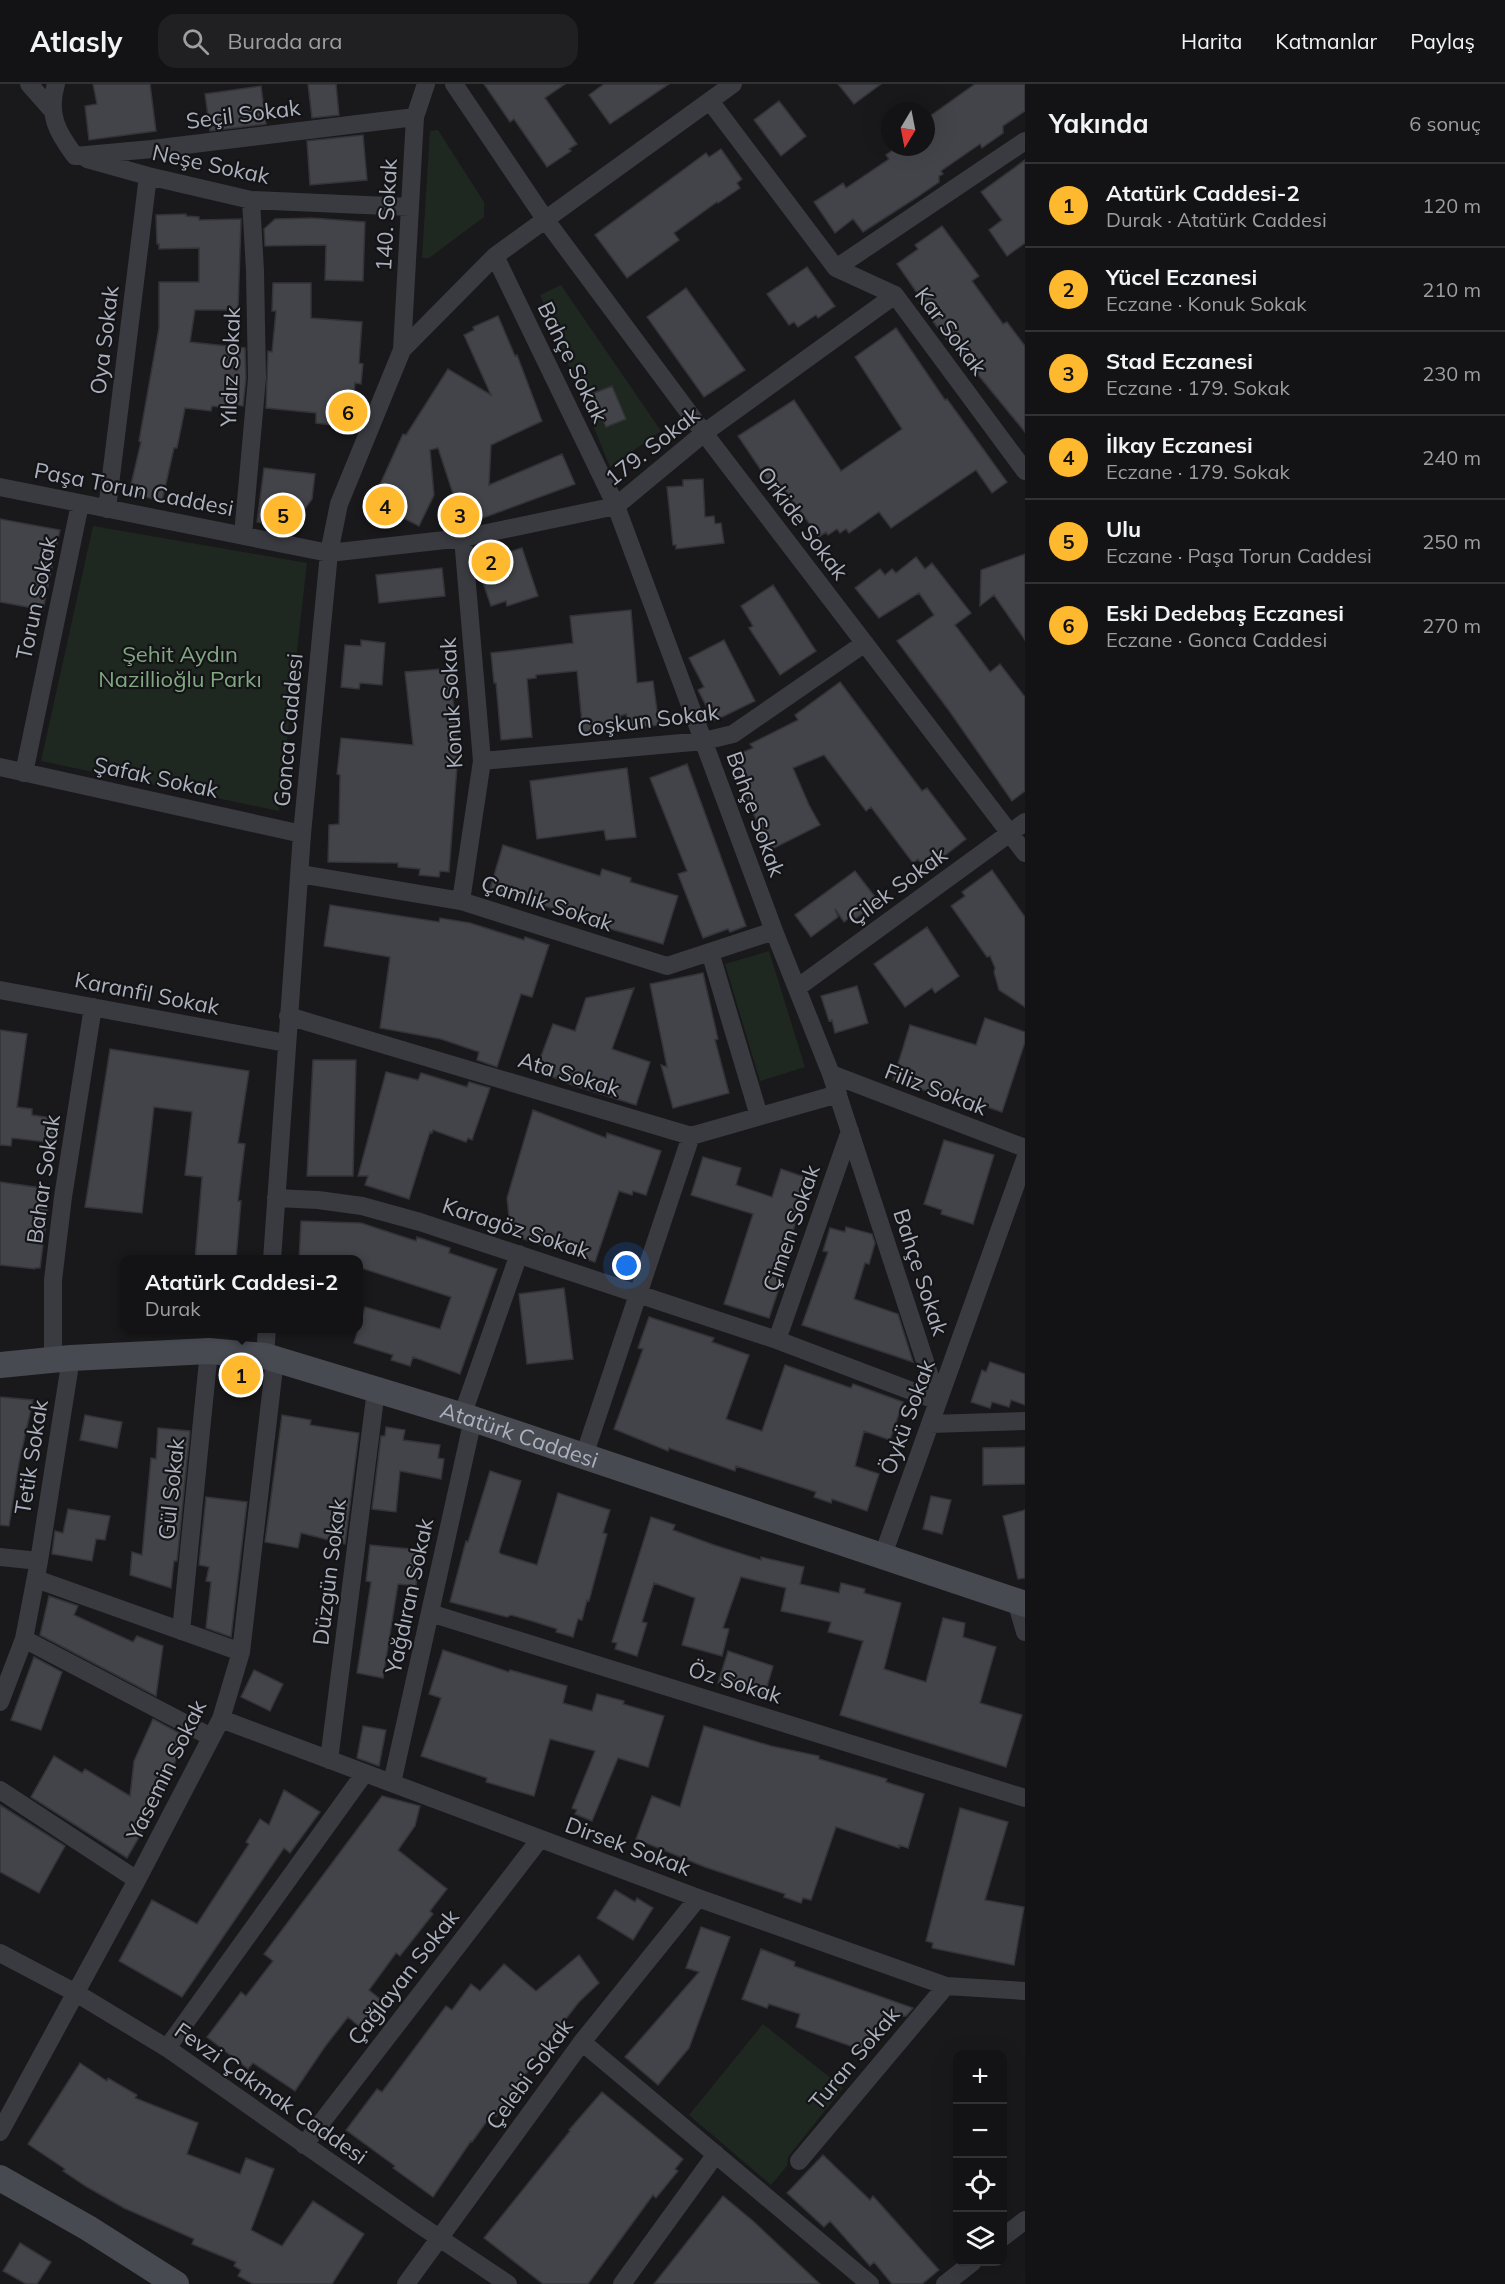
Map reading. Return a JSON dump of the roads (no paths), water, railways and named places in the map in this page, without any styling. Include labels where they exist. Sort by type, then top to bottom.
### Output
[{"type":"main road","name":"Atatürk Caddesi","points":[[0,1365],[62,1359],[209,1351],[270,1357],[584,1456],[1021,1602]]},
{"type":"main road","points":[[0,2178],[88,2228],[176,2284]]},
{"type":"street","points":[[29,84],[52,110]]},
{"type":"street","points":[[56,84],[52,110],[59,134],[75,156]]},
{"type":"street","name":"140. Sokak","points":[[402,350],[416,117],[426,84]]},
{"type":"street","name":"Orkide Sokak","points":[[455,84],[546,219],[704,434],[1025,853]]},
{"type":"street","name":"Gonca Caddesi","points":[[272,1255],[302,834],[329,553],[339,504],[402,350],[495,256],[733,84]]},
{"type":"street","name":"Kar Sokak","points":[[710,101],[836,267],[895,295],[1025,471]]},
{"type":"street","name":"Seçil Sokak","points":[[75,156],[416,117]]},
{"type":"street","points":[[836,267],[1025,142]]},
{"type":"street","name":"Neşe Sokak","points":[[75,156],[251,201],[410,207]]},
{"type":"street","name":"Oya Sokak","points":[[107,509],[148,176]]},
{"type":"street","name":"Yıldız Sokak","points":[[243,534],[257,378],[251,201]]},
{"type":"street","name":"Bahçe Sokak","points":[[495,256],[616,506],[774,931],[831,1074],[938,1401]]},
{"type":"street","name":"179. Sokak","points":[[329,553],[463,538],[616,506],[704,434],[895,295]]},
{"type":"street","name":"Paşa Torun Caddesi","points":[[0,487],[329,553]]},
{"type":"street","name":"Torun Sokak","points":[[24,773],[80,504]]},
{"type":"street","name":"Konuk Sokak","points":[[461,901],[482,761],[463,538]]},
{"type":"street","name":"Coşkun Sokak","points":[[482,761],[704,741],[733,734],[865,643]]},
{"type":"street","name":"Şafak Sokak","points":[[0,767],[302,834]]},
{"type":"street","name":"Çilek Sokak","points":[[797,988],[1025,822]]},
{"type":"street","name":"Çamlık Sokak","points":[[300,874],[461,901],[667,966],[774,931]]},
{"type":"street","points":[[710,952],[759,1116]]},
{"type":"street","name":"Karanfil Sokak","points":[[0,990],[286,1043]]},
{"type":"street","name":"Bahar Sokak","points":[[62,1359],[53,1280],[63,1197],[93,1007]]},
{"type":"street","name":"Ata Sokak","points":[[288,1016],[691,1136]]},
{"type":"street","name":"Filiz Sokak","points":[[831,1074],[1025,1148]]},
{"type":"street","points":[[584,1456],[691,1136],[838,1094]]},
{"type":"street","name":"Çimen Sokak","points":[[777,1340],[850,1131]]},
{"type":"street","name":"Öykü Sokak","points":[[883,1556],[1025,1159]]},
{"type":"street","name":"Karagöz Sokak","points":[[276,1198],[318,1200],[362,1206],[420,1222],[777,1340],[938,1401]]},
{"type":"street","name":"Yağdıran Sokak","points":[[392,1783],[430,1613],[467,1418],[519,1254]]},
{"type":"street","points":[[267,1333],[270,1357]]},
{"type":"street","name":"Gül Sokak","points":[[181,1631],[209,1351]]},
{"type":"street","name":"Yasemin Sokak","points":[[0,2132],[137,1880],[221,1719],[241,1652],[270,1357]]},
{"type":"street","name":"Tetik Sokak","points":[[0,1702],[24,1639],[37,1570],[62,1359]]},
{"type":"street","name":"Düzgün Sokak","points":[[329,1760],[376,1390]]},
{"type":"street","points":[[930,1424],[1025,1421]]},
{"type":"street","points":[[0,1557],[37,1570],[181,1631],[241,1652]]},
{"type":"street","points":[[1021,1602],[1025,1632]]},
{"type":"street","name":"Öz Sokak","points":[[430,1613],[1025,1798]]},
{"type":"street","points":[[24,1639],[211,1737]]},
{"type":"street","name":"Dirsek Sokak","points":[[221,1719],[698,1898],[946,1986],[1025,1991]]},
{"type":"street","points":[[167,2048],[364,1774]]},
{"type":"street","points":[[0,1790],[137,1880]]},
{"type":"street","name":"Çağlayan Sokak","points":[[304,2145],[540,1839]]},
{"type":"street","name":"Çelebi Sokak","points":[[406,2284],[582,2042],[698,1898]]},
{"type":"street","name":"Fevzi Çakmak Caddesi","points":[[0,1953],[76,1993],[167,2048],[508,2284]]},
{"type":"street","name":"Turan Sokak","points":[[799,2161],[946,1986]]},
{"type":"street","points":[[582,2042],[870,2284]]},
{"type":"street","points":[[621,2284],[716,2154]]},
{"type":"street","points":[[1007,2234],[1025,2220]]},
{"type":"street","points":[[945,2284],[968,2266]]},
{"type":"place","name":"Eski Dedebaş Eczanesi","points":[[348,412]]},
{"type":"place","name":"İlkay Eczanesi","points":[[385,506]]},
{"type":"place","name":"Ulu","points":[[283,515]]},
{"type":"place","name":"Stad Eczanesi","points":[[460,515]]},
{"type":"place","name":"Yücel Eczanesi","points":[[491,562]]},
{"type":"place","name":"Atatürk Caddesi-2","points":[[241,1375]]},
{"type":"park label","name":"Şehit Aydın Nazillioğlu Parkı","points":[[180,666]]}]
